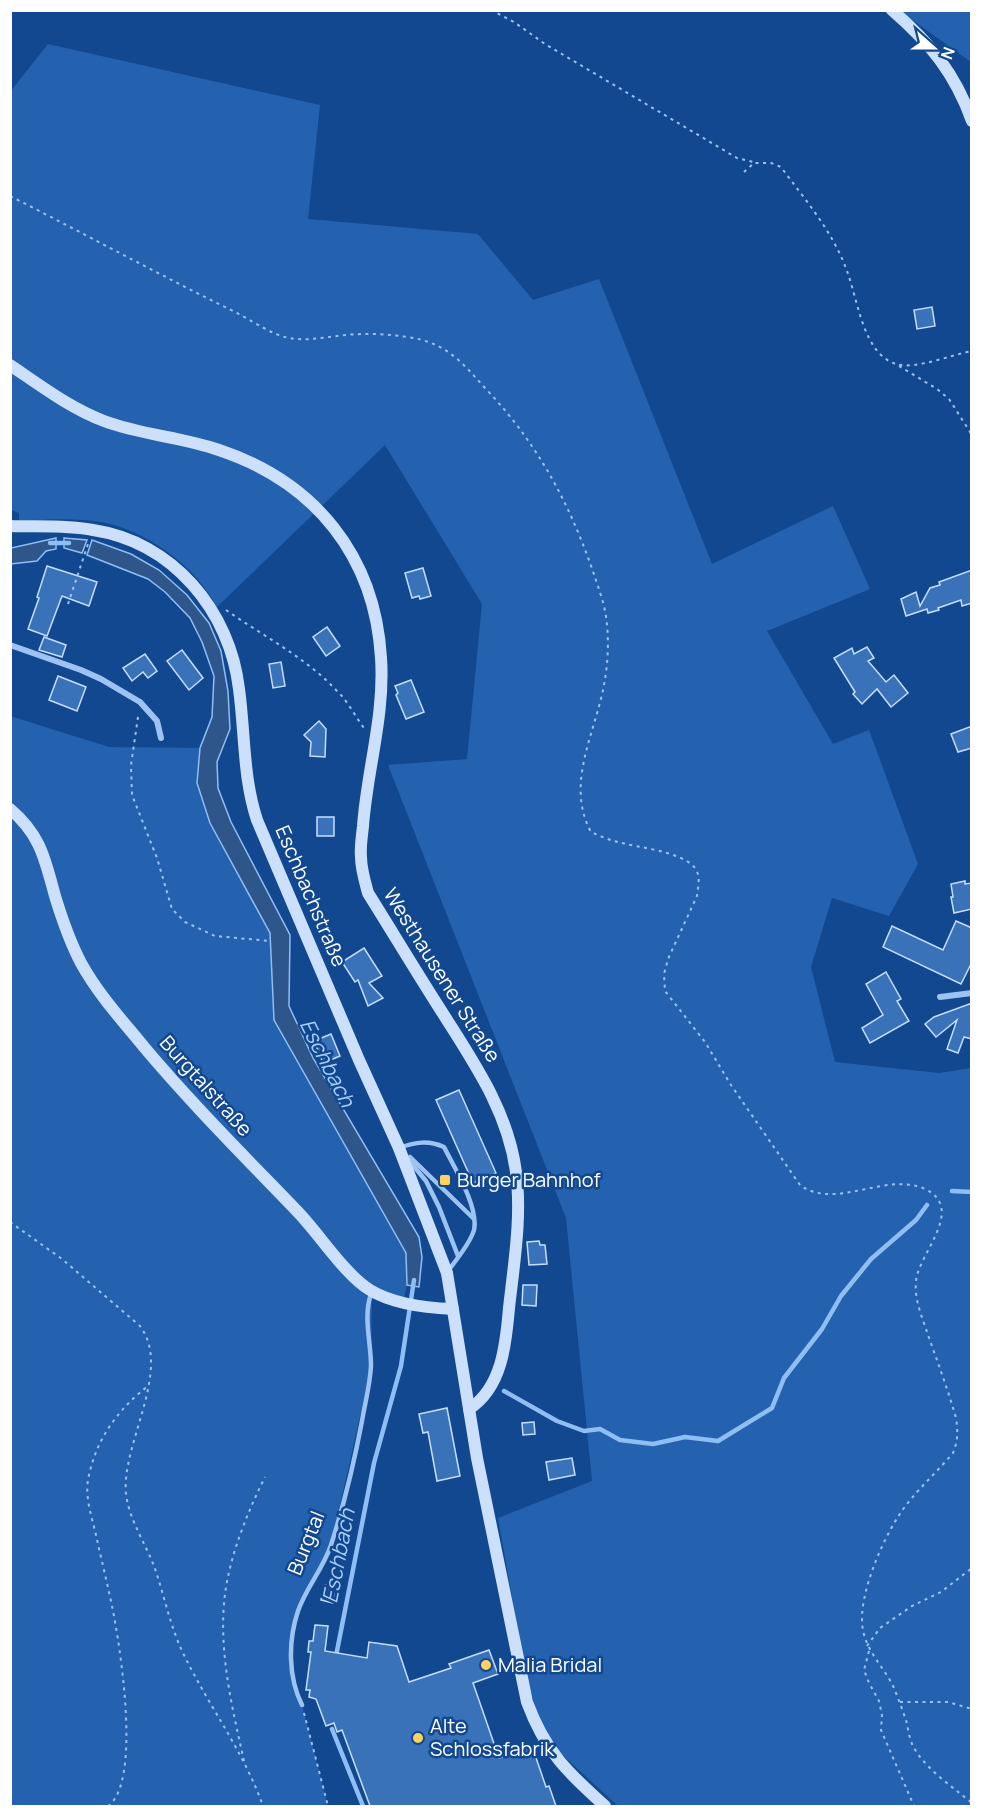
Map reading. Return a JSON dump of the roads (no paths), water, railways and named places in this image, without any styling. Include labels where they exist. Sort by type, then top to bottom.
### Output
[{"type":"main road","points":[[892,10],[919,35],[949,70],[972,121]]},
{"type":"main road","name":"Westhausener Straße","points":[[10,366],[69,405],[107,422],[217,449],[253,462],[281,478],[317,508],[334,528],[368,587],[377,618],[381,660],[378,724],[365,796],[361,857],[368,893],[485,1081],[505,1126],[515,1167],[517,1225],[506,1338],[492,1385],[485,1396],[469,1409]]},
{"type":"main road","name":"Eschbachstraße","points":[[10,526],[92,530],[129,541],[163,559],[179,571],[201,594],[226,635],[237,675],[248,784],[255,813],[289,900],[399,1148],[447,1273],[469,1409]]},
{"type":"main road","name":"Burgtalstraße","points":[[10,809],[25,823],[39,843],[71,943],[103,998],[203,1113],[297,1211],[352,1275],[372,1291],[403,1302],[453,1309]]},
{"type":"main road","points":[[469,1409],[485,1500],[527,1702],[539,1731],[552,1753],[572,1776],[605,1806]]},
{"type":"street","points":[[10,645],[81,670],[140,702],[157,721],[161,738]]},
{"type":"street","points":[[940,997],[972,993]]},
{"type":"lane","points":[[399,1148],[417,1142],[430,1142],[444,1147],[469,1199],[474,1219],[472,1233],[447,1273]]},
{"type":"lane","points":[[399,1148],[474,1219]]},
{"type":"lane","points":[[399,1148],[426,1181],[440,1207],[458,1256]]},
{"type":"lane","name":"Burgtal","points":[[302,1705],[293,1686],[294,1631],[298,1611],[323,1566],[331,1545],[357,1444],[371,1368],[367,1306],[372,1291]]},
{"type":"waterway","name":"Eschbach","points":[[50,543],[69,543]]},
{"type":"waterway","points":[[952,1191],[972,1192]]},
{"type":"waterway","points":[[504,1391],[557,1421],[584,1431],[600,1429],[620,1440],[653,1444],[685,1437],[718,1441],[772,1408],[784,1378],[822,1329],[841,1296],[871,1259],[916,1220],[927,1205]]},
{"type":"waterway","name":"Eschbach","points":[[336,1656],[374,1463],[401,1366],[414,1280]]},
{"type":"waterway","name":"Eschbach","points":[[332,1729],[363,1806]]},
{"type":"place","name":"Burger Bahnhof","points":[[445,1180]]},
{"type":"place","name":"Malia Bridal","points":[[486,1665]]},
{"type":"place","name":"Alte Schlossfabrik","points":[[418,1738]]}]
